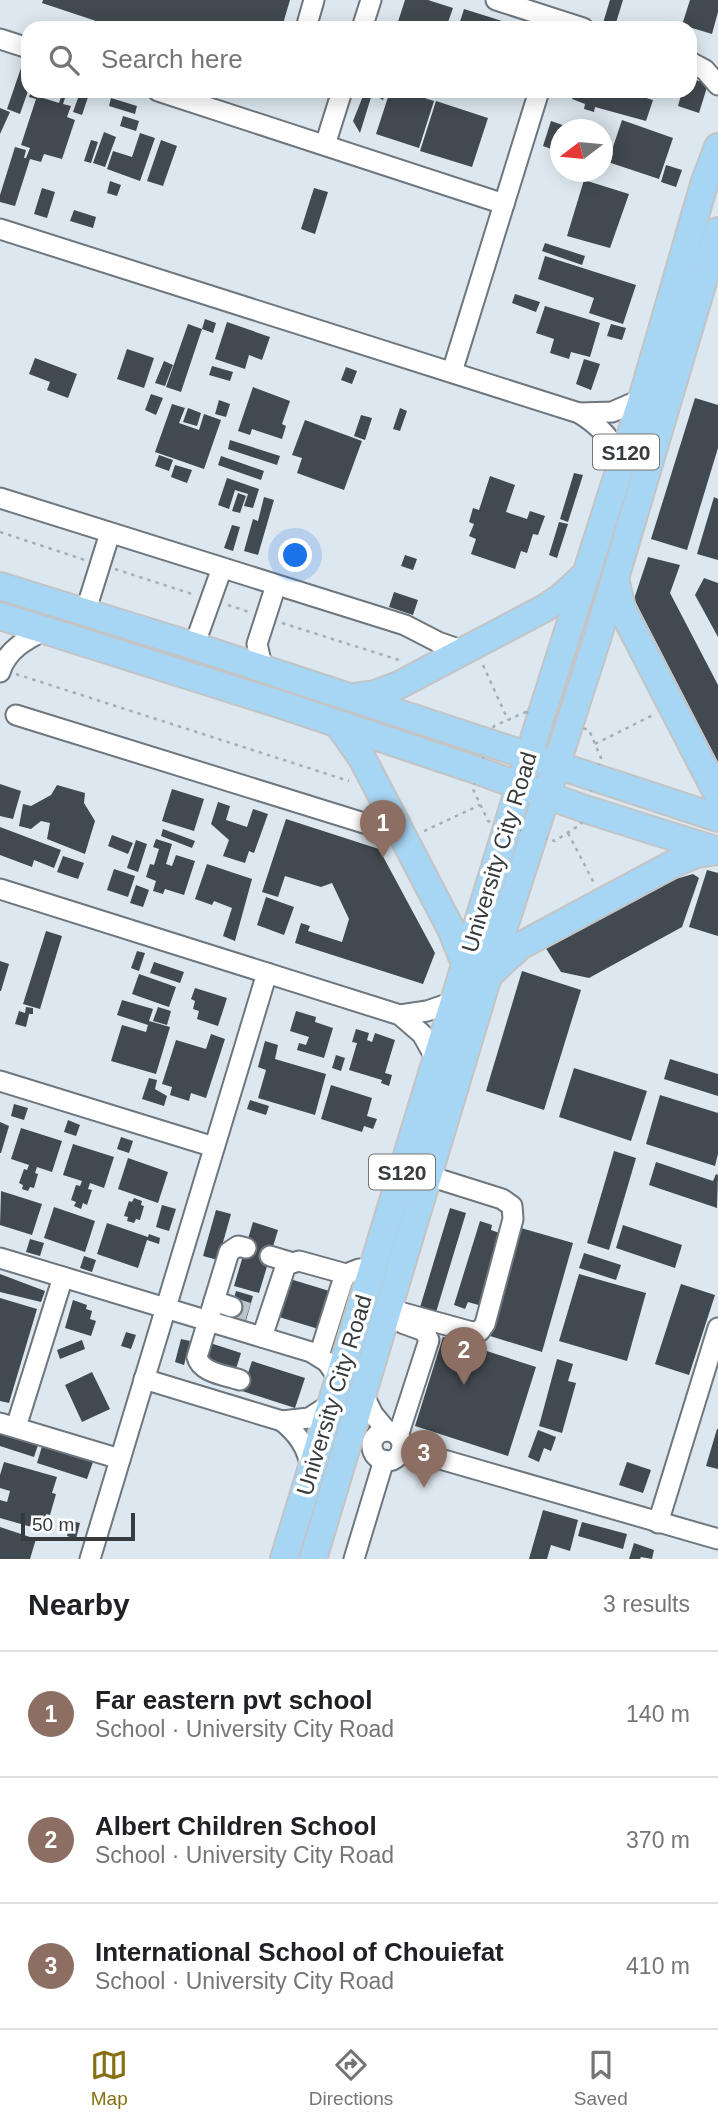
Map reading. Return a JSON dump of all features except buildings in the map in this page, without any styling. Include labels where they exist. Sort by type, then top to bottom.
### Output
[{"type":"main road","name":"University City Road","points":[[313,1559],[429,1176],[512,811],[506,761],[537,727],[623,463],[705,181],[718,146]]},
{"type":"main road","points":[[718,171],[705,220],[708,229],[718,231]]},
{"type":"main road","name":"University City Road","points":[[284,1559],[453,1002],[477,970],[538,823],[559,799],[557,766],[718,231]]},
{"type":"main road","points":[[351,698],[387,690],[457,657],[560,598],[586,573]]},
{"type":"main road","points":[[615,579],[622,608],[718,795]]},
{"type":"main road","points":[[0,586],[194,646],[718,818]]},
{"type":"main road","points":[[0,616],[338,724],[718,851]]},
{"type":"main road","points":[[338,724],[355,747],[379,791],[391,831],[477,970],[684,858],[718,851]]},
{"type":"main road","points":[[537,727],[549,738],[567,735]]},
{"type":"main road","points":[[559,799],[569,799],[570,787],[583,774]]},
{"type":"main road","points":[[512,811],[525,811],[538,823]]},
{"type":"street","points":[[308,21],[314,0]]},
{"type":"street","points":[[364,21],[371,0]]},
{"type":"street","points":[[496,0],[551,21]]},
{"type":"street","points":[[0,39],[21,46]]},
{"type":"street","points":[[697,62],[718,58]]},
{"type":"street","points":[[697,66],[705,70],[718,85]]},
{"type":"street","points":[[180,98],[504,204]]},
{"type":"street","points":[[325,145],[340,98]]},
{"type":"street","points":[[452,372],[537,98]]},
{"type":"street","points":[[0,229],[579,413],[606,433],[623,463]]},
{"type":"street","points":[[579,413],[612,412],[642,399]]},
{"type":"street","points":[[0,498],[405,625],[426,635],[457,657]]},
{"type":"street","points":[[85,614],[110,533]]},
{"type":"street","points":[[194,646],[222,568]]},
{"type":"street","points":[[263,670],[257,644],[276,585]]},
{"type":"street","points":[[1,661],[24,642],[45,630]]},
{"type":"street","points":[[426,635],[431,645],[457,657]]},
{"type":"street","points":[[16,715],[391,831]]},
{"type":"street","points":[[0,889],[400,1015],[422,1034],[436,1059]]},
{"type":"street","points":[[90,1559],[267,973]]},
{"type":"street","points":[[400,1015],[427,1011],[453,1002]]},
{"type":"street","points":[[0,1081],[214,1147]]},
{"type":"street","points":[[388,1314],[472,1332],[480,1331],[485,1324],[513,1219],[512,1206],[502,1199],[429,1176]]},
{"type":"street","points":[[231,1307],[229,1252],[238,1246],[246,1248]]},
{"type":"street","points":[[270,1256],[346,1274],[373,1266]]},
{"type":"street","points":[[0,1258],[208,1321],[265,1328]]},
{"type":"street","points":[[265,1328],[283,1269],[290,1262]]},
{"type":"street","points":[[319,1356],[346,1274]]},
{"type":"street","points":[[63,1277],[8,1425],[120,1459]]},
{"type":"street","points":[[144,1379],[282,1421],[309,1418],[335,1391],[334,1370],[319,1356],[231,1307]]},
{"type":"street","points":[[231,1307],[208,1321],[197,1357],[205,1369],[240,1380]]},
{"type":"street","points":[[342,1462],[358,1455],[396,1458],[396,1438],[429,1340],[428,1335],[420,1328],[388,1314]]},
{"type":"street","points":[[658,1523],[718,1328]]},
{"type":"street","points":[[363,1394],[373,1414],[396,1438],[658,1523],[718,1539]]},
{"type":"street","points":[[282,1421],[302,1441],[312,1468]]},
{"type":"street","points":[[354,1559],[379,1456]]},
{"type":"path","points":[[457,657],[508,720]]},
{"type":"path","points":[[1,661],[379,791]]},
{"type":"path","points":[[595,744],[671,706]]},
{"type":"path","points":[[391,831],[418,826],[422,833],[480,805]]},
{"type":"path","points":[[568,833],[603,901]]},
{"type":"tunnel","points":[[232,1307],[248,1312]]},
{"type":"place","name":"Far eastern pvt school","points":[[383,858]]},
{"type":"place","name":"Albert Children School","points":[[464,1385]]},
{"type":"place","name":"International School of Chouiefat","points":[[424,1488]]}]
